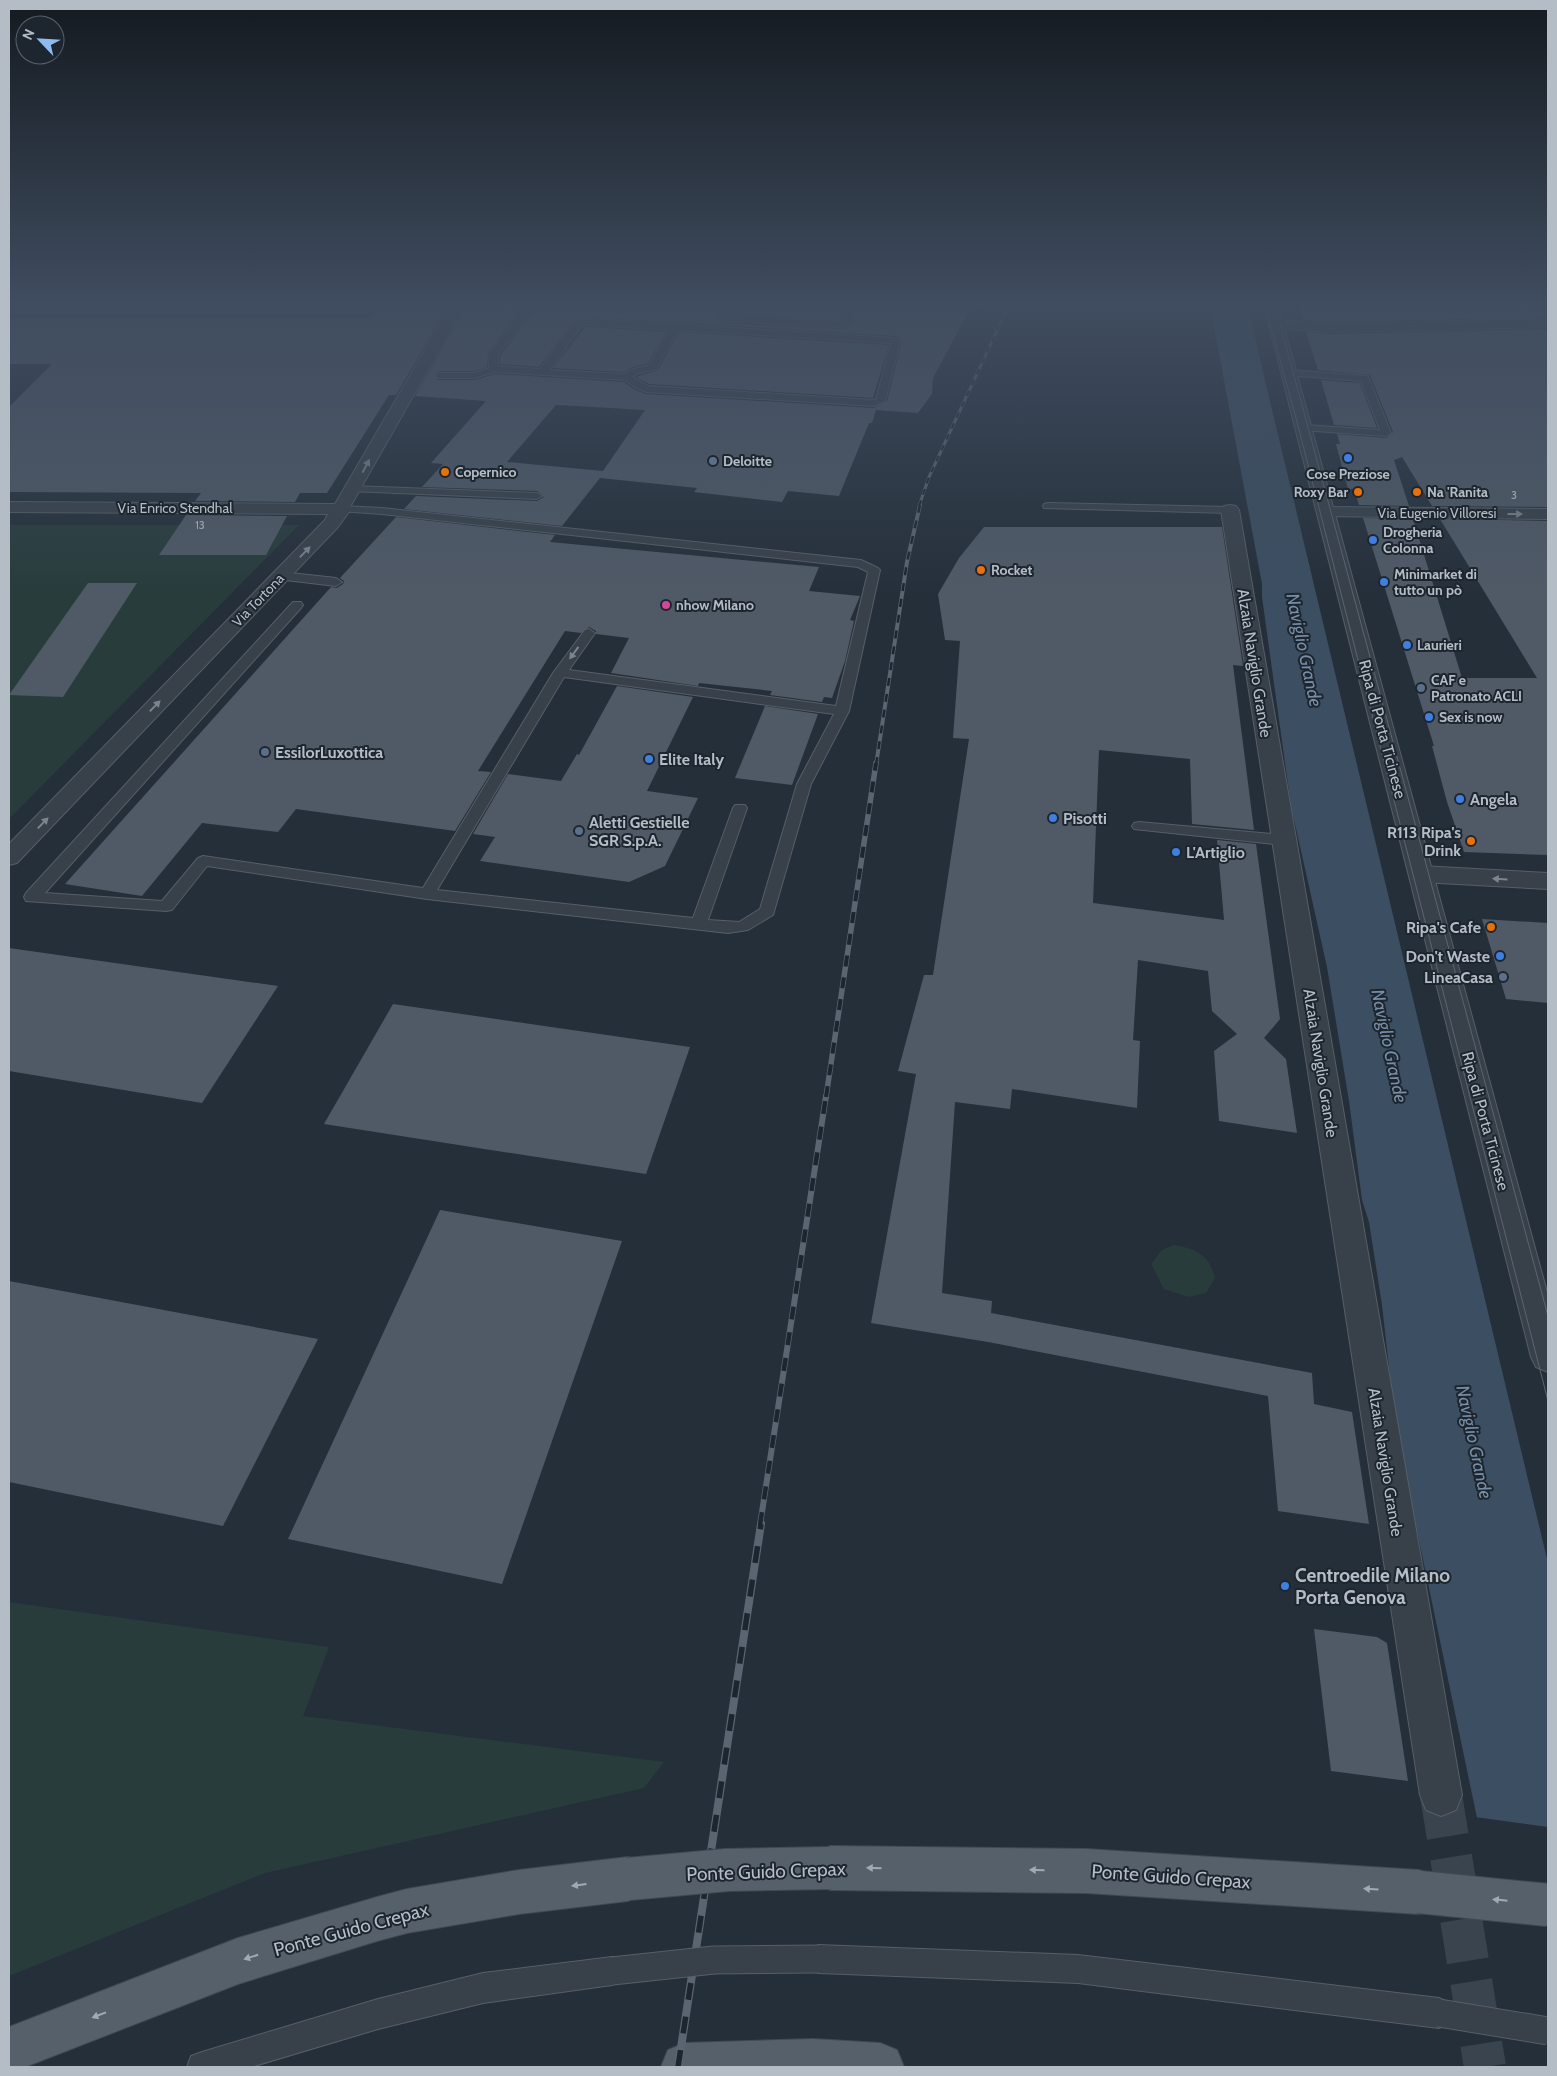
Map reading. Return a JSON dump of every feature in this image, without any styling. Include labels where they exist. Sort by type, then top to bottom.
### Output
[{"type":"main road","name":"Ponte Guido Crepax","points":[[9,2050],[238,1961],[376,1919],[407,1911],[520,1892],[628,1879],[727,1870],[821,1868],[1086,1871],[1420,1892],[1548,1905]]},
{"type":"main road","points":[[685,2067],[813,2063],[880,2067]]},
{"type":"street","name":"Via Tortona","points":[[9,858],[332,523],[354,489],[376,445],[401,402]]},
{"type":"street","name":"Ripa di Porta Ticinese","points":[[1298,402],[1548,1356]]},
{"type":"street","name":"Via Enrico Stendhal","points":[[9,507],[342,508]]},
{"type":"street","name":"Alzaia Naviglio Grande","points":[[1230,510],[1441,1795]]},
{"type":"street","name":"Via Eugenio Villoresi","points":[[1327,512],[1548,514]]},
{"type":"street","points":[[1421,874],[1548,881]]},
{"type":"lane","points":[[1305,428],[1386,434],[1374,402]]},
{"type":"lane","points":[[354,489],[537,496]]},
{"type":"lane","name":"Alzaia Naviglio Grande","points":[[1048,506],[1230,510]]},
{"type":"lane","points":[[297,605],[32,897],[166,906],[202,861],[427,894],[740,928],[754,922],[767,911],[804,784],[842,711],[874,570],[861,564],[342,508]]},
{"type":"lane","points":[[281,576],[336,582]]},
{"type":"lane","points":[[427,894],[560,673],[589,634]]},
{"type":"lane","points":[[560,673],[842,711]]},
{"type":"lane","points":[[699,924],[740,808]]},
{"type":"lane","points":[[1139,826],[1284,840]]},
{"type":"lane","points":[[202,2067],[378,2014],[473,1991],[612,1971],[714,1960],[809,1959],[1078,1969],[1439,2012],[1548,2031]]},
{"type":"green space","points":[[9,525],[299,525],[9,819]]},
{"type":"green space","points":[[1174,1245],[1201,1254],[1209,1264],[1215,1278],[1206,1293],[1189,1297],[1164,1289],[1151,1264],[1162,1250]]},
{"type":"green space","points":[[9,1602],[329,1647],[303,1716],[664,1762],[644,1788],[265,1873],[9,1976]]},
{"type":"water","name":"Naviglio Grande","points":[[1228,402],[1270,402],[1548,1563],[1548,2067],[1529,2067],[1396,1430],[1382,1305],[1369,1222],[1362,1200],[1349,1101],[1327,967],[1291,806],[1262,597],[1262,584]]},
{"type":"pier","points":[[1475,1817],[1548,1827],[1548,2067],[1527,2067]]},
{"type":"building","points":[[14,402],[385,402],[327,493],[300,493],[295,502],[195,501],[201,493],[9,492],[9,407]]},
{"type":"building","points":[[485,402],[774,402],[874,408],[885,402],[926,402],[918,413],[876,410],[839,496],[788,491],[782,502],[694,492],[697,488],[600,478],[562,526],[404,509],[416,496],[537,501],[544,497],[537,491],[422,487],[443,464],[431,463]],"holes":[[[556,405],[645,410],[603,471],[507,462]]]},
{"type":"building","points":[[1327,402],[1367,402],[1377,428],[1334,425]]},
{"type":"building","points":[[1381,402],[1548,402],[1548,507],[1432,506],[1402,457],[1394,460],[1409,506],[1359,505],[1354,489],[1348,489],[1336,444],[1340,444],[1337,434],[1386,438],[1393,432]]},
{"type":"building","points":[[186,515],[287,516],[266,555],[159,555]]},
{"type":"building","points":[[396,517],[555,535],[550,542],[819,567],[809,591],[860,596],[850,620],[854,621],[845,661],[832,698],[824,697],[822,702],[770,695],[772,691],[699,683],[698,686],[611,673],[629,638],[596,634],[596,631],[589,627],[581,633],[565,631],[478,771],[491,772],[455,831],[296,809],[278,832],[202,823],[142,896],[65,884],[331,587],[337,588],[343,584],[344,581],[340,578]]},
{"type":"building","points":[[1363,518],[1413,519],[1462,678],[1537,678],[1440,519],[1548,521],[1548,855],[1464,852],[1447,802],[1432,746],[1434,746]]},
{"type":"building","points":[[984,527],[1222,527],[1243,666],[1233,665],[1254,830],[1192,824],[1190,759],[1099,750],[1093,903],[1224,920],[1217,840],[1256,844],[1280,1019],[1264,1038],[1286,1059],[1297,1133],[1219,1121],[1214,1051],[1237,1034],[1212,1011],[1208,971],[1138,960],[1133,1040],[1140,1041],[1137,1108],[1012,1089],[1010,1109],[955,1102],[942,1293],[992,1301],[991,1313],[1312,1373],[1314,1404],[1352,1412],[1369,1524],[1278,1511],[1268,1396],[988,1342],[871,1323],[916,1074],[898,1071],[924,975],[933,975],[969,739],[953,738],[960,641],[945,640],[938,594],[959,558]]},
{"type":"building","points":[[88,583],[137,583],[63,697],[9,695]]},
{"type":"building","points":[[617,686],[693,697],[647,791],[698,798],[665,866],[629,882],[480,861],[495,837],[473,834],[508,774],[561,781],[577,754],[579,755]]},
{"type":"building","points":[[765,706],[818,714],[792,785],[735,778]]},
{"type":"building","points":[[1482,919],[1548,923],[1548,1003],[1506,999]]},
{"type":"building","points":[[9,948],[278,986],[202,1103],[9,1071]]},
{"type":"building","points":[[393,1004],[690,1047],[646,1174],[324,1124]]},
{"type":"building","points":[[440,1210],[622,1241],[502,1584],[288,1539]]},
{"type":"building","points":[[9,1281],[318,1339],[223,1526],[9,1482]]},
{"type":"building","points":[[1314,1629],[1377,1637],[1387,1643],[1408,1781],[1331,1771]]},
{"type":"tunnel","points":[[1441,1795],[1485,2067]]},
{"type":"tram line","points":[[1292,402],[1548,1401]]},
{"type":"tram line","points":[[1301,402],[1548,1316]]},
{"type":"railway","points":[[919,506],[929,477],[964,402]]},
{"type":"railway","points":[[876,765],[907,562],[920,505]]},
{"type":"railway","points":[[826,1097],[876,763]]},
{"type":"railway","points":[[760,1525],[826,1096]]},
{"type":"railway","points":[[678,2067],[761,1524]]},
{"type":"place","name":"Cose Preziose","points":[[1348,458]]},
{"type":"place","name":"Deloitte","points":[[713,461]]},
{"type":"place","name":"Copernico","points":[[445,472]]},
{"type":"place","name":"Roxy Bar","points":[[1358,492]]},
{"type":"place","name":"Na 'Ranita","points":[[1417,492]]},
{"type":"place","name":"Drogheria Colonna","points":[[1373,540]]},
{"type":"place","name":"Rocket","points":[[981,570]]},
{"type":"place","name":"Minimarket di tutto un pò","points":[[1384,582]]},
{"type":"place","name":"nhow Milano","points":[[666,605]]},
{"type":"place","name":"Laurieri","points":[[1407,645]]},
{"type":"place","name":"CAF e Patronato ACLI","points":[[1421,688]]},
{"type":"place","name":"Sex is now","points":[[1429,717]]},
{"type":"place","name":"EssilorLuxottica","points":[[265,752]]},
{"type":"place","name":"Elite Italy","points":[[649,759]]},
{"type":"place","name":"Angela","points":[[1460,799]]},
{"type":"place","name":"Pisotti","points":[[1053,818]]},
{"type":"place","name":"Aletti Gestielle SGR S.p.A.","points":[[579,831]]},
{"type":"place","name":"R113 Ripa's Drink","points":[[1471,841]]},
{"type":"place","name":"L'Artiglio","points":[[1176,852]]},
{"type":"place","name":"Ripa's Cafe","points":[[1491,927]]},
{"type":"place","name":"Don't Waste","points":[[1500,956]]},
{"type":"place","name":"LineaCasa","points":[[1503,977]]},
{"type":"place","name":"Centroedile Milano Porta Genova","points":[[1285,1586]]}]
